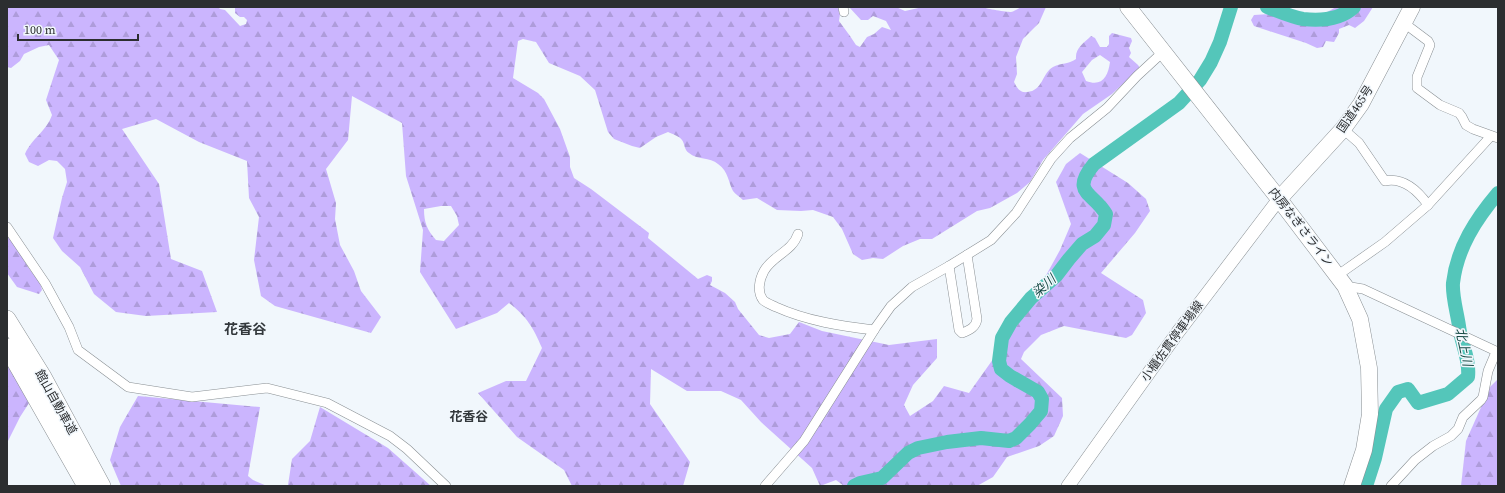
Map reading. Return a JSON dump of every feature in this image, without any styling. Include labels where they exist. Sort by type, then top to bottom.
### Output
[{"type":"highway","name":"内房なぎさライン","points":[[1128,7],[1197,93],[1342,281],[1360,319],[1369,368],[1370,414],[1364,450],[1352,486]]},
{"type":"highway","name":"国道465号","points":[[1279,199],[1343,129],[1361,104],[1412,7]]},
{"type":"highway","name":"館山自動車道","points":[[7,319],[43,377],[102,486]]},
{"type":"highway","name":"館山自動車道","points":[[7,347],[86,486]]},
{"type":"main road","name":"小櫃佐貫停車場線","points":[[1068,486],[1178,332],[1279,199]]},
{"type":"street","points":[[1391,486],[1415,460],[1451,436],[1458,429],[1463,417],[1483,397],[1488,371],[1497,352],[1483,344],[1438,325],[1363,289],[1342,281],[1428,205],[1495,137],[1466,125],[1459,113],[1440,105],[1417,88],[1417,76],[1430,45],[1428,41],[1404,23]]},
{"type":"street","points":[[765,486],[804,441],[874,330],[892,306],[912,287],[991,240],[1016,213],[1051,159],[1070,138],[1107,108],[1137,76],[1164,52]]},
{"type":"street","points":[[1343,129],[1359,143],[1385,181],[1393,179],[1406,183],[1420,194],[1428,205]]},
{"type":"street","points":[[7,227],[45,283],[69,326],[78,350],[128,387],[192,397],[267,388],[327,403],[390,436],[407,448],[446,486]]},
{"type":"street","points":[[798,234],[792,247],[771,262],[763,272],[759,285],[759,294],[764,301],[799,316],[816,321],[874,330]]},
{"type":"street","points":[[949,266],[959,330],[962,333],[973,328],[977,324],[966,255]]},
{"type":"green space","points":[[7,7],[218,7],[225,10],[240,26],[246,24],[247,20],[235,13],[235,7],[841,7],[839,21],[856,45],[860,47],[867,37],[874,34],[882,27],[891,30],[886,21],[873,16],[868,20],[861,20],[849,7],[896,7],[905,11],[923,7],[983,7],[1011,12],[1022,7],[1046,7],[1039,23],[1023,39],[1016,57],[1017,74],[1014,82],[1021,91],[1025,92],[1036,89],[1049,70],[1053,67],[1076,59],[1078,49],[1091,36],[1095,38],[1100,47],[1107,47],[1109,44],[1109,36],[1112,33],[1131,38],[1132,41],[1129,48],[1131,53],[1129,57],[1140,68],[1112,94],[1083,114],[1043,160],[1030,182],[1017,193],[990,208],[977,211],[932,239],[920,239],[903,246],[883,259],[873,258],[862,260],[853,254],[842,229],[833,217],[813,210],[777,210],[757,198],[743,200],[733,191],[722,167],[711,160],[696,157],[687,152],[682,140],[673,134],[668,132],[656,137],[640,148],[614,139],[608,132],[595,90],[580,76],[549,63],[536,42],[523,39],[518,41],[513,78],[538,93],[544,99],[560,129],[570,157],[570,167],[574,178],[649,233],[648,238],[698,279],[707,275],[712,277],[710,285],[725,293],[735,302],[738,309],[759,335],[769,338],[790,334],[799,322],[822,331],[889,345],[937,339],[937,358],[913,385],[904,405],[910,416],[933,401],[944,386],[969,393],[1023,317],[1060,250],[1071,224],[1056,182],[1066,164],[1080,153],[1128,183],[1146,199],[1150,211],[1135,233],[1101,273],[1143,300],[1146,313],[1132,335],[1126,338],[1064,326],[1041,335],[1024,352],[1021,359],[1062,398],[1063,416],[1054,436],[1039,446],[1007,457],[993,477],[977,486],[844,486],[836,480],[820,486],[812,468],[761,422],[741,400],[721,391],[687,391],[651,369],[650,404],[690,462],[683,486],[572,486],[564,470],[517,437],[478,393],[506,381],[526,381],[542,348],[529,323],[509,303],[497,313],[456,329],[420,272],[423,230],[406,176],[402,123],[352,96],[348,140],[326,169],[336,203],[335,219],[340,245],[354,271],[361,291],[381,317],[371,333],[275,306],[261,296],[254,260],[259,217],[249,198],[247,161],[199,142],[156,119],[122,129],[159,184],[171,259],[202,271],[217,312],[146,316],[116,312],[94,294],[80,267],[62,251],[53,238],[67,182],[65,169],[57,161],[49,160],[38,166],[29,162],[25,154],[46,126],[52,115],[46,100],[59,60],[49,45],[39,47],[24,54],[20,61],[11,68],[7,67]],"holes":[[[1100,55],[1110,62],[1106,76],[1100,82],[1092,83],[1086,81],[1082,72],[1092,60]],[[451,206],[457,216],[459,225],[444,241],[436,240],[433,236],[425,222],[424,214],[424,209]]]},
{"type":"green space","points":[[1336,7],[1373,7],[1364,21],[1355,28],[1349,25],[1339,29],[1339,33],[1334,42],[1326,41],[1323,47],[1317,48],[1254,26],[1251,20],[1254,15],[1322,15]]},
{"type":"green space","points":[[7,231],[28,267],[40,283],[42,290],[39,294],[17,287],[7,273]]},
{"type":"green space","points":[[7,363],[29,403],[7,443]]},
{"type":"green space","points":[[1498,379],[1498,486],[1461,486],[1466,441],[1490,387]]},
{"type":"green space","points":[[138,396],[260,407],[248,476],[253,480],[267,486],[121,486],[110,460],[120,427]]},
{"type":"green space","points":[[320,407],[388,448],[431,486],[283,486],[288,485],[292,459],[310,441]]},
{"type":"waterway","name":"染川","points":[[854,486],[860,483],[882,478],[908,453],[918,448],[947,442],[981,438],[1009,441],[1016,438],[1041,411],[1042,399],[1038,392],[1001,369],[999,361],[1002,338],[1011,322],[1031,298],[1056,276],[1082,244],[1095,236],[1104,225],[1106,214],[1086,192],[1084,187],[1084,181],[1087,174],[1094,164],[1179,103],[1200,80],[1211,62],[1220,42],[1231,7]]},
{"type":"waterway","name":"染川","points":[[1267,7],[1298,18],[1317,20],[1337,17],[1354,7]]},
{"type":"waterway","name":"北上川","points":[[1366,486],[1375,458],[1386,409],[1398,392],[1408,389],[1418,403],[1448,394],[1468,377],[1467,357],[1460,332],[1453,293],[1455,270],[1463,246],[1475,224],[1498,193]]},
{"type":"district","name":"花香谷","points":[[245,329]]},
{"type":"district","name":"花香谷","points":[[469,416]]}]
